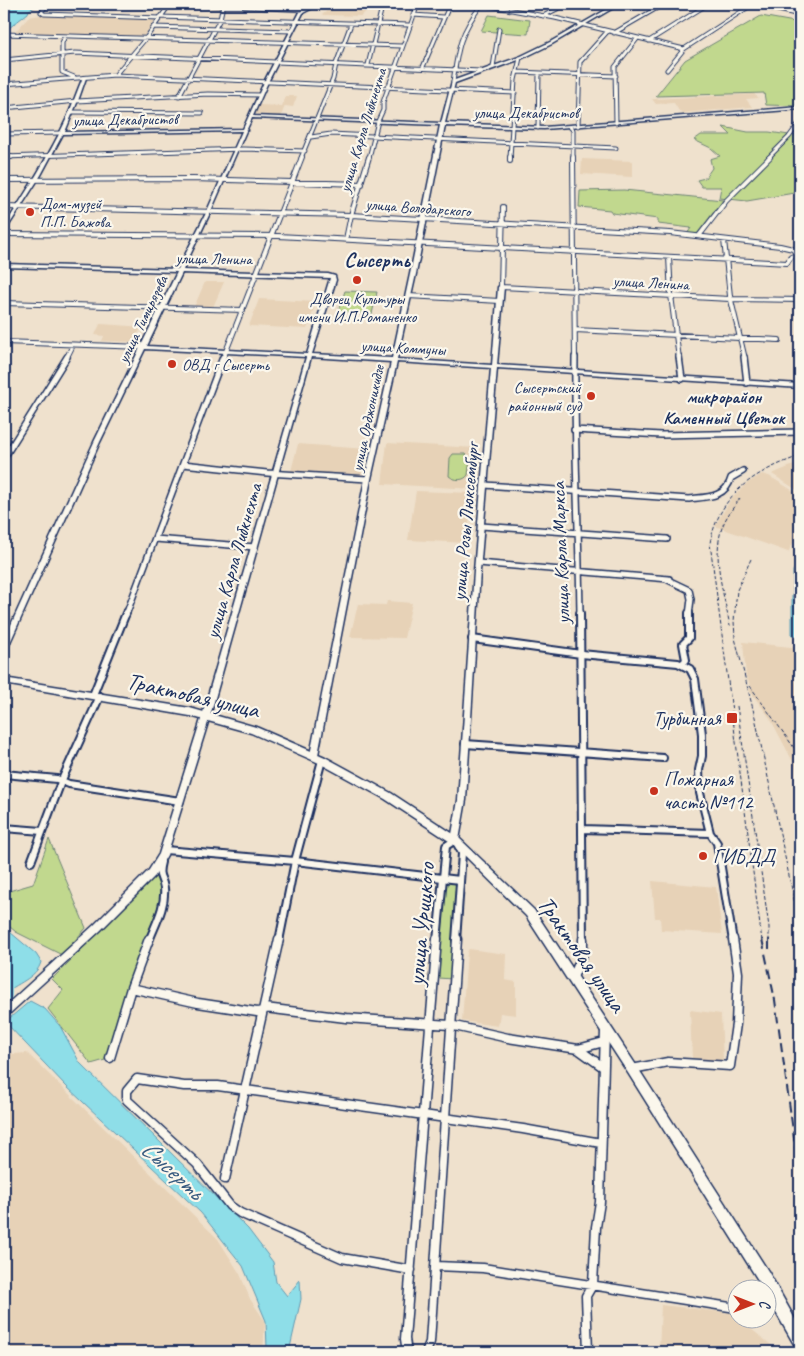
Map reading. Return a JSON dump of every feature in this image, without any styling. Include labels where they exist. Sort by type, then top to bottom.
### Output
[{"type":"main road","name":"Трактовая улица","points":[[4,681],[206,716],[253,730],[318,758],[388,796],[455,840],[530,913],[605,1026],[800,1341]]},
{"type":"street","points":[[48,4],[41,12],[44,14],[409,25]]},
{"type":"street","points":[[115,75],[146,38],[170,4]]},
{"type":"street","points":[[197,4],[263,5],[304,10],[318,4]]},
{"type":"street","points":[[304,4],[304,10]]},
{"type":"street","points":[[368,65],[381,11],[386,4]]},
{"type":"street","name":"улица Карла Либкнехта","points":[[346,239],[351,215],[362,184],[378,121],[383,110],[383,102],[418,4]]},
{"type":"street","points":[[423,67],[450,4]]},
{"type":"street","points":[[481,4],[543,16],[684,49]]},
{"type":"street","name":"улица Орджоникидзе","points":[[318,758],[368,479],[453,82],[458,46],[467,24],[481,4]]},
{"type":"street","points":[[551,4],[562,6]]},
{"type":"street","points":[[543,16],[567,4]]},
{"type":"street","points":[[453,82],[520,58],[618,4]]},
{"type":"street","points":[[614,33],[664,4]]},
{"type":"street","points":[[649,41],[708,4]]},
{"type":"street","points":[[667,70],[684,49],[752,4],[800,15]]},
{"type":"street","points":[[179,96],[220,19],[224,5]]},
{"type":"street","name":"улица Тимирязева","points":[[4,647],[77,485],[198,235],[266,82],[304,10]]},
{"type":"street","points":[[413,15],[443,17]]},
{"type":"street","points":[[31,862],[243,310],[269,237],[331,85],[336,64],[351,24]]},
{"type":"street","points":[[153,27],[292,31]]},
{"type":"street","points":[[493,67],[499,30]]},
{"type":"street","points":[[578,126],[582,58],[607,32]]},
{"type":"street","points":[[4,34],[402,46]]},
{"type":"street","points":[[65,36],[61,54],[62,72],[84,78],[115,75],[515,93]]},
{"type":"street","points":[[616,123],[615,67],[637,39]]},
{"type":"street","points":[[4,60],[61,54],[423,67],[481,71]]},
{"type":"street","points":[[510,161],[517,72],[520,58]]},
{"type":"street","points":[[517,72],[616,76]]},
{"type":"street","points":[[538,128],[539,73]]},
{"type":"street","points":[[4,84],[74,76]]},
{"type":"street","points":[[4,230],[36,180],[62,133],[77,101],[84,78]]},
{"type":"street","points":[[4,108],[77,101],[208,94],[260,95]]},
{"type":"street","name":"улица Декабристов","points":[[251,117],[538,128],[800,108]]},
{"type":"street","points":[[71,112],[202,113]]},
{"type":"street","points":[[699,236],[726,201],[790,136],[800,122]]},
{"type":"street","name":"улица Карла Маркса","points":[[570,127],[572,130],[574,227],[574,430],[579,532],[583,829],[583,954],[573,977]]},
{"type":"street","name":"улица Декабристов","points":[[4,134],[246,130]]},
{"type":"street","points":[[311,137],[324,134],[616,148]]},
{"type":"street","points":[[4,157],[237,149],[305,151]]},
{"type":"street","points":[[4,180],[223,180],[362,184]]},
{"type":"street","name":"улица Володарского","points":[[4,207],[351,215],[574,227],[699,236],[780,246],[793,250],[796,255],[787,263],[726,260]]},
{"type":"street","name":"улица Розы Люксембург","points":[[455,840],[462,800],[472,639],[500,301],[503,207]]},
{"type":"street","points":[[4,234],[198,235],[346,239],[726,260]]},
{"type":"street","points":[[724,240],[730,298],[748,373],[747,383]]},
{"type":"street","points":[[669,257],[671,295],[682,379]]},
{"type":"street","name":"улица Ленина","points":[[4,265],[257,272],[332,277]]},
{"type":"street","name":"улица Карла Либкнехта","points":[[110,1058],[131,988],[163,904],[164,888],[158,873],[277,473],[309,356],[333,280],[332,277]]},
{"type":"street","name":"улица Ленина","points":[[501,287],[800,300]]},
{"type":"street","points":[[408,296],[500,301]]},
{"type":"street","points":[[4,303],[243,310]]},
{"type":"street","points":[[575,330],[779,340]]},
{"type":"street","name":"улица Коммуны","points":[[4,342],[393,360],[800,386]]},
{"type":"street","points":[[4,458],[60,370],[73,344]]},
{"type":"street","points":[[574,430],[662,435],[800,432]]},
{"type":"street","points":[[183,464],[368,479]]},
{"type":"street","points":[[484,485],[678,499],[722,493],[727,490],[731,478],[743,471]]},
{"type":"street","points":[[481,526],[667,539]]},
{"type":"street","points":[[155,539],[255,547]]},
{"type":"street","points":[[478,563],[668,579],[688,590],[691,594],[687,631],[689,638],[683,644],[686,660],[682,664]]},
{"type":"street","points":[[472,639],[581,654],[682,664],[690,669],[695,679],[702,734],[702,756],[699,770],[700,793],[710,833],[717,842],[738,973],[736,1024],[730,1066],[666,1062],[645,1064],[632,1069]]},
{"type":"street","points":[[465,744],[663,758]]},
{"type":"street","points":[[224,1179],[264,1009],[318,758]]},
{"type":"street","points":[[4,774],[57,779],[61,782],[180,801]]},
{"type":"street","points":[[4,828],[42,831]]},
{"type":"street","points":[[583,829],[710,833]]},
{"type":"street","name":"улица Урицкого","points":[[407,1352],[405,1339],[442,878],[446,846],[455,840],[462,853],[436,1266],[430,1342],[426,1352]]},
{"type":"street","points":[[164,852],[295,861],[460,880]]},
{"type":"street","name":"улица Карла Либкнехта","points":[[4,1013],[97,928],[152,873],[164,852]]},
{"type":"street","points":[[131,988],[257,1012],[264,1009],[346,1018],[450,1025],[508,1038],[578,1049],[604,1042]]},
{"type":"street","points":[[588,1352],[586,1296],[593,1284],[596,1227],[600,1202],[605,1026]]},
{"type":"street","points":[[578,1049],[603,1067]]},
{"type":"street","points":[[411,1270],[342,1258],[240,1213],[230,1206],[196,1164],[128,1100],[126,1096],[128,1089],[137,1079],[176,1085],[202,1085],[445,1118],[601,1143]]},
{"type":"street","points":[[436,1266],[483,1268],[726,1306]]},
{"type":"street","points":[[776,1309],[780,1307]]},
{"type":"shaded area","points":[[319,4],[374,4],[361,16],[322,15],[330,8]]},
{"type":"shaded area","points":[[40,15],[157,19],[143,37],[13,34],[29,17]]},
{"type":"shaded area","points":[[754,94],[759,98],[746,99],[752,107],[684,113],[679,111],[674,103],[656,104],[652,99]]},
{"type":"shaded area","points":[[286,96],[297,96],[293,107],[285,106],[281,116],[255,114],[259,105],[282,106]]},
{"type":"shaded area","points":[[582,159],[632,161],[632,177],[581,174]]},
{"type":"shaded area","points":[[205,282],[224,282],[213,307],[194,307]]},
{"type":"shaded area","points":[[259,299],[316,302],[307,329],[249,326]]},
{"type":"shaded area","points":[[100,324],[142,327],[133,342],[102,341],[104,336],[95,335]]},
{"type":"shaded area","points":[[387,443],[477,448],[474,489],[382,484]]},
{"type":"shaded area","points":[[298,444],[366,449],[361,476],[291,471]]},
{"type":"shaded area","points":[[800,464],[800,492],[772,474],[791,466]]},
{"type":"shaded area","points":[[762,474],[769,476],[800,495],[800,532],[788,552],[715,526],[731,499],[746,484]]},
{"type":"shaded area","points":[[416,491],[472,493],[467,543],[408,540]]},
{"type":"shaded area","points":[[387,601],[412,603],[404,638],[350,637],[358,604],[386,605]]},
{"type":"shaded area","points":[[743,642],[800,648],[800,775],[770,718],[749,690],[752,688],[746,677]]},
{"type":"shaded area","points":[[652,881],[716,887],[722,934],[661,930],[660,918],[655,918]]},
{"type":"shaded area","points":[[469,949],[506,954],[505,980],[516,982],[516,1015],[500,1013],[498,1026],[462,1021],[467,952]]},
{"type":"shaded area","points":[[690,1010],[721,1014],[723,1061],[692,1059]]},
{"type":"shaded area","points":[[4,1043],[13,1054],[27,1053],[218,1239],[240,1274],[250,1299],[265,1321],[263,1352],[4,1352]]},
{"type":"shaded area","points":[[661,1305],[726,1312],[726,1328],[750,1328],[780,1352],[659,1352]]},
{"type":"green space","points":[[489,15],[530,20],[528,34],[481,31]]},
{"type":"green space","points":[[761,16],[800,23],[800,106],[766,105],[764,93],[656,96],[685,60]]},
{"type":"green space","points":[[723,127],[748,132],[769,132],[796,136],[800,132],[800,192],[747,201],[719,198],[721,187],[702,187],[697,180],[705,178],[712,168],[710,159],[720,156],[711,148],[694,140],[701,135],[731,135]]},
{"type":"green space","points":[[624,190],[723,200],[696,235],[687,234],[691,228],[658,224],[658,219],[612,213],[610,210],[579,207],[580,191]]},
{"type":"green space","points":[[345,291],[377,292],[372,314],[338,311]]},
{"type":"green space","points":[[453,454],[466,454],[470,459],[468,475],[462,479],[449,476],[450,458]]},
{"type":"green space","points":[[49,839],[86,928],[62,955],[16,932],[4,922],[4,890],[9,891],[33,884]]},
{"type":"green space","points":[[155,876],[160,884],[162,895],[105,1060],[91,1064],[48,1009],[63,990],[52,979]]},
{"type":"green space","points":[[446,880],[458,882],[452,979],[438,978]]},
{"type":"water","points":[[4,4],[40,4],[29,10],[28,13],[4,32]]},
{"type":"water","points":[[792,596],[798,597],[799,636],[792,635]]},
{"type":"water","points":[[4,927],[36,954],[41,962],[39,968],[30,977],[4,994]]},
{"type":"water","points":[[30,1001],[45,1009],[60,1026],[80,1063],[248,1229],[273,1262],[276,1282],[287,1296],[300,1280],[301,1299],[289,1352],[264,1352],[267,1348],[266,1321],[243,1266],[201,1213],[66,1086],[5,1022]]},
{"type":"waterway","points":[[793,597],[793,571],[800,559]]},
{"type":"waterway","name":"Сысерть","points":[[4,967],[8,969],[7,995]]},
{"type":"railway","points":[[762,941],[710,543],[722,511],[742,487],[768,469],[800,456]]},
{"type":"railway","points":[[730,626],[722,588],[718,549],[723,525],[740,498]]},
{"type":"railway","points":[[751,559],[737,590],[734,621],[735,638],[755,717],[800,927]]},
{"type":"railway","points":[[750,686],[800,756]]},
{"type":"railway","points":[[737,706],[769,927],[769,951]]},
{"type":"railway","points":[[762,939],[775,1000],[800,1182]]},
{"type":"place","name":"Дом-музей П.П. Бажова","points":[[30,212]]},
{"type":"place","name":"Дворец Культуры имени И.П.Романенко","points":[[357,280]]},
{"type":"place","name":"ОВД г Сысерть","points":[[172,364]]},
{"type":"place","name":"Сысертский районный суд","points":[[591,396]]},
{"type":"place","name":"Турбинная","points":[[732,718]]},
{"type":"place","name":"Пожарная часть №112","points":[[654,791]]},
{"type":"place","name":"ГИБДД","points":[[703,856]]},
{"type":"district","name":"Сысерть","points":[[377,260]]},
{"type":"district","name":"микрорайон Каменный Цветок","points":[[724,407]]}]
